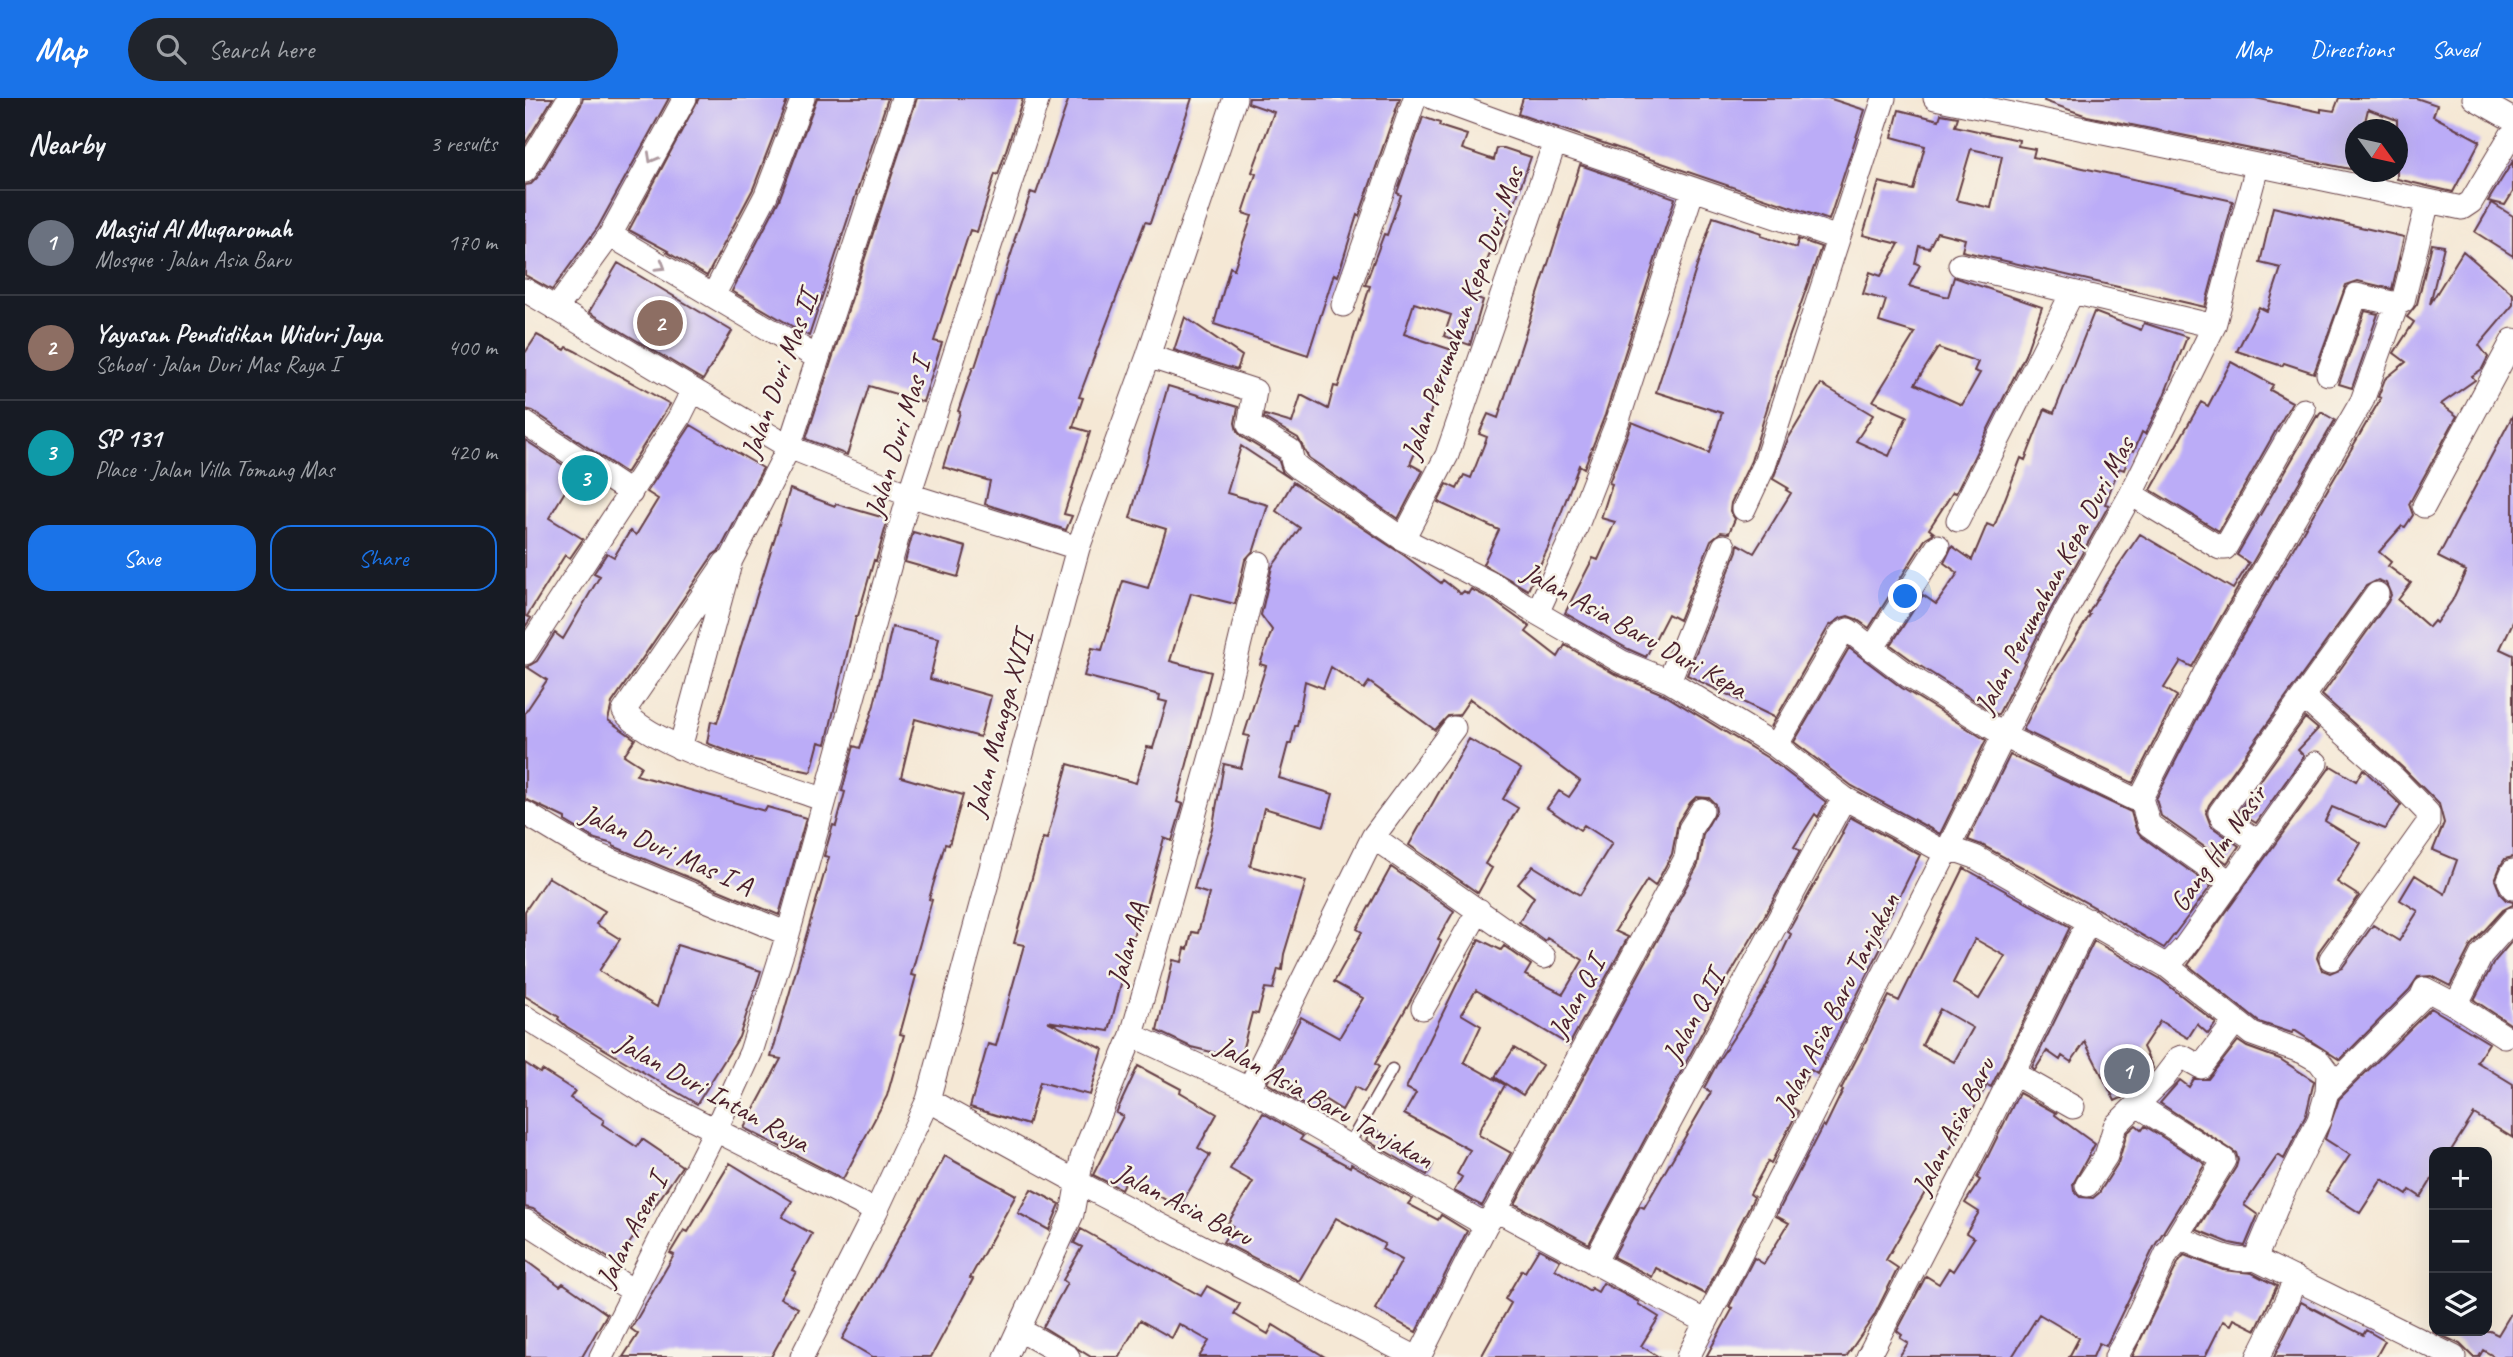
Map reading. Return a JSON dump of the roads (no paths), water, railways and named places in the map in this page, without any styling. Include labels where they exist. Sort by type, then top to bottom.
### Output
[{"type":"street","points":[[525,171],[569,98]]},
{"type":"street","points":[[556,309],[610,235],[685,98]]},
{"type":"street","points":[[713,296],[766,195],[803,98]]},
{"type":"street","name":"Jalan Duri Mas II","points":[[680,748],[731,560],[789,447],[904,98]]},
{"type":"street","name":"Jalan Duri Mas I","points":[[715,1131],[751,1052],[788,934],[909,495],[1038,98]]},
{"type":"street","name":"Jalan Mangga XVII","points":[[802,1357],[876,1211],[928,1100],[1078,548],[1148,356],[1235,98]]},
{"type":"street","points":[[1343,305],[1415,98]]},
{"type":"street","name":"Jalan Perumahan Kepa Duri Mas","points":[[1434,98],[1838,238]]},
{"type":"street","points":[[1744,509],[1764,466],[1884,98]]},
{"type":"street","points":[[1936,98],[1972,102],[2257,167],[2453,207],[2467,206],[2513,132]]},
{"type":"street","points":[[2475,98],[2513,120]]},
{"type":"street","name":"Jalan Perumahan Kepa Duri Mas","points":[[1403,539],[1447,455],[1555,142]]},
{"type":"street","name":"Jalan Perumahan Kepa Duri Mas","points":[[1946,853],[2061,620],[2131,494],[2214,326],[2257,167]]},
{"type":"street","points":[[1537,613],[1576,528],[1618,420],[1693,189]]},
{"type":"street","points":[[2328,374],[2355,295],[2397,304],[2404,299],[2428,201]]},
{"type":"street","points":[[610,235],[818,358]]},
{"type":"street","points":[[1960,265],[2214,326]]},
{"type":"street","points":[[525,290],[789,447],[909,495],[1078,548]]},
{"type":"street","points":[[1958,520],[2073,293]]},
{"type":"street","points":[[2231,883],[2149,825],[2141,798],[2208,667],[2362,401],[2397,304]]},
{"type":"street","points":[[2424,506],[2513,340]]},
{"type":"street","name":"Jalan Asia Baru Duri Kepa","points":[[1148,356],[1255,391],[1249,425],[1290,450],[1293,463],[1403,539],[1498,587],[1622,662],[1669,681],[1776,746],[1844,798],[1946,853]]},
{"type":"street","points":[[525,653],[632,493],[679,418],[693,390]]},
{"type":"street","points":[[2131,494],[2220,548],[2225,548],[2304,410]]},
{"type":"street","points":[[525,423],[632,493]]},
{"type":"street","points":[[1669,681],[1724,546]]},
{"type":"street","points":[[1872,649],[1938,546]]},
{"type":"street","points":[[731,560],[721,568],[624,712],[650,732],[680,748],[825,800]]},
{"type":"street","name":"Jalan AA","points":[[1006,1357],[1072,1214],[1082,1158],[1132,1035],[1222,717],[1259,563]]},
{"type":"street","points":[[2258,842],[2223,818],[2220,813],[2377,594]]},
{"type":"street","points":[[1776,746],[1845,630],[1850,631],[1909,676],[2037,754],[2134,799],[2141,798]]},
{"type":"street","points":[[2303,697],[2394,778],[2430,817],[2331,959]]},
{"type":"street","points":[[1249,1089],[1373,837],[1454,727]]},
{"type":"street","name":"Gang Hm Nasir","points":[[2167,966],[2184,948],[2316,762]]},
{"type":"street","name":"Jalan Q II","points":[[1594,1263],[1844,798]]},
{"type":"street","name":"Jalan Q I","points":[[1491,1218],[1686,858],[1690,829],[1702,810]]},
{"type":"street","name":"Jalan Duri Mas I A","points":[[525,813],[588,852],[788,934]]},
{"type":"street","points":[[1373,837],[1544,957]]},
{"type":"street","points":[[1946,853],[1958,851],[1976,856],[2167,966],[2252,1034],[2319,1060],[2328,1073],[2327,1092],[2319,1120],[2283,1192],[2255,1259]]},
{"type":"street","name":"Jalan Asia Baru Tanjakan","points":[[1688,1357],[1946,853]]},
{"type":"street","points":[[2513,871],[2509,880],[2513,888]]},
{"type":"street","points":[[1423,1008],[1479,910]]},
{"type":"street","points":[[2456,1005],[2482,954],[2513,919]]},
{"type":"street","name":"Jalan Asia Baru","points":[[1868,1357],[2089,920]]},
{"type":"street","points":[[2327,1092],[2421,998],[2425,989],[2504,1035]]},
{"type":"street","name":"Jalan Duri Intan Raya","points":[[525,1017],[660,1102],[876,1211]]},
{"type":"street","points":[[2087,1185],[2106,1156],[2115,1126],[2163,1079],[2179,1058],[2183,1057],[2201,1067],[2235,1022]]},
{"type":"street","name":"Jalan Asia Baru Tanjakan","points":[[1132,1035],[1249,1089],[1347,1147],[1491,1218],[1594,1263],[1706,1322]]},
{"type":"street","points":[[2013,1073],[2073,1107]]},
{"type":"street","name":"Jalan Asia Baru","points":[[928,1100],[1077,1182],[1417,1357]]},
{"type":"street","points":[[2116,1357],[2167,1253],[2224,1160],[2137,1105]]},
{"type":"street","name":"Jalan Asem I","points":[[601,1357],[715,1131]]},
{"type":"street","points":[[1417,1357],[1491,1218]]},
{"type":"street","points":[[525,1222],[633,1291]]},
{"type":"street","points":[[2174,1242],[2180,1239],[2244,1261],[2255,1259],[2295,1278],[2419,1350],[2454,1357]]},
{"type":"street","points":[[2258,1357],[2295,1278]]},
{"type":"street","points":[[1020,1330],[1068,1357]]},
{"type":"lane","points":[[1347,1147],[1392,1069]]},
{"type":"place","name":"Yayasan Pendidikan Widuri Jaya","points":[[660,323]]},
{"type":"place","name":"SP 131","points":[[585,478]]},
{"type":"place","name":"Masjid Al Muqaromah","points":[[2127,1071]]}]
